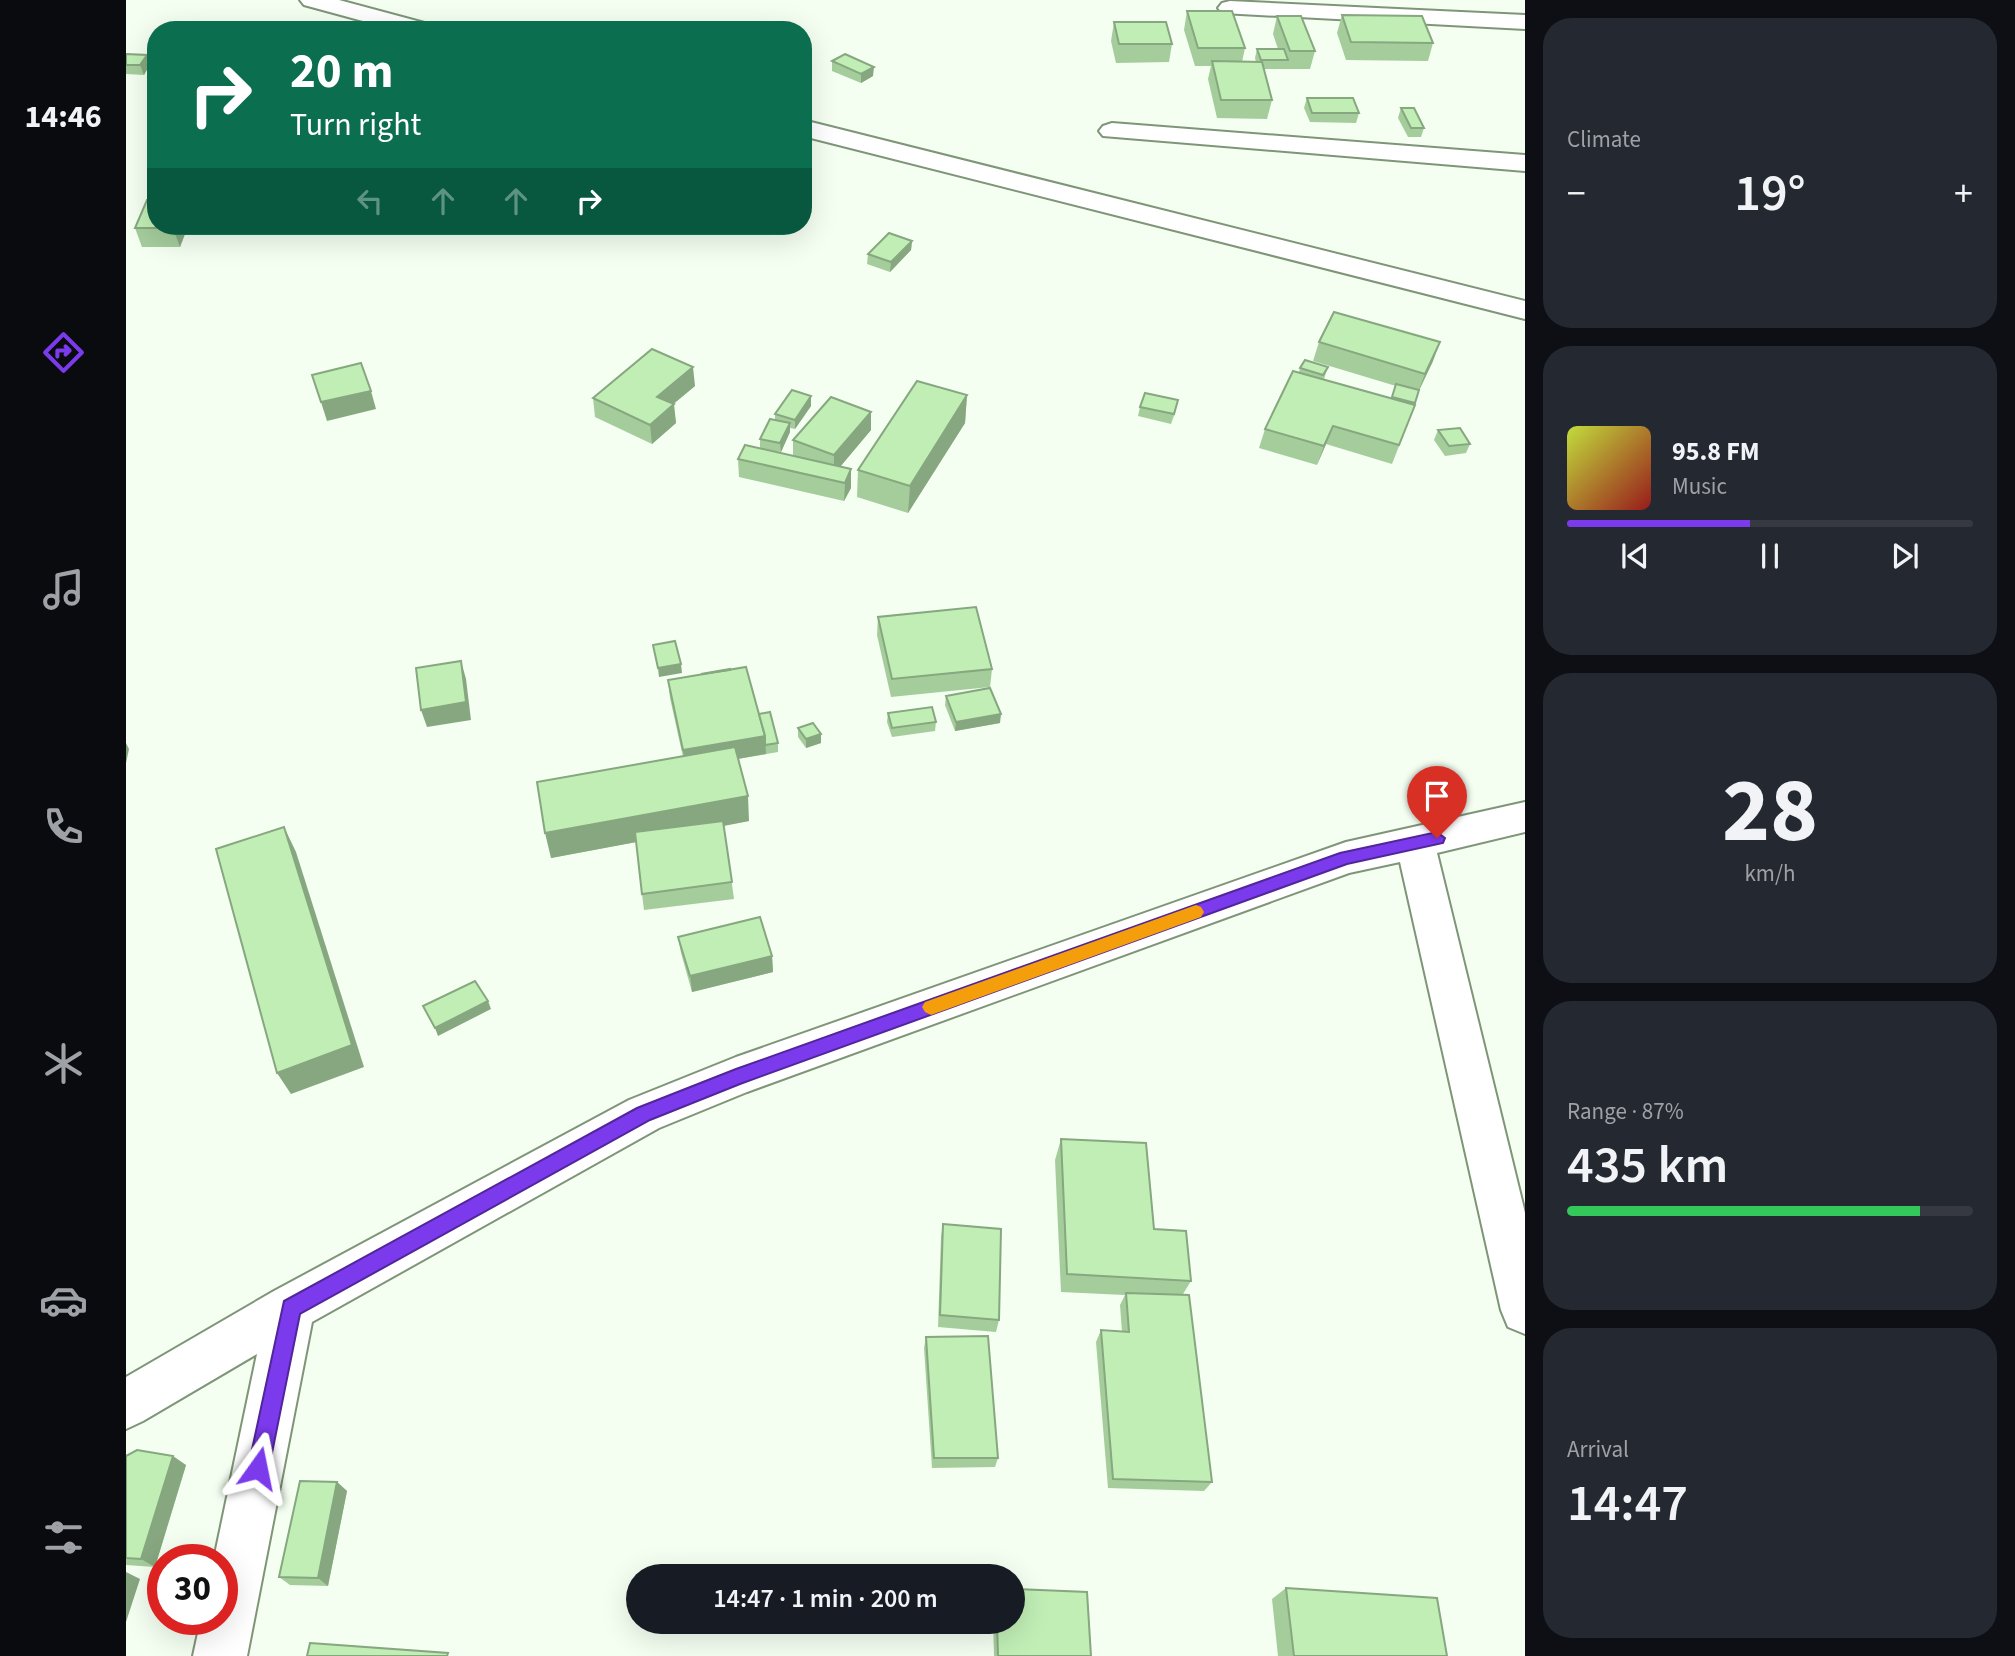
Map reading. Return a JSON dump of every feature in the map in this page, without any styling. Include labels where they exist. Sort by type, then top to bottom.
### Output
[{"type":"street","points":[[312,0],[390,21]]},
{"type":"street","points":[[1230,8],[1525,22]]},
{"type":"street","points":[[812,130],[1525,310]]},
{"type":"street","points":[[1112,131],[1525,163]]},
{"type":"street","points":[[126,1404],[291,1308],[644,1114],[736,1077],[1333,862],[1525,817]]},
{"type":"street","points":[[1415,844],[1525,1310]]},
{"type":"street","points":[[220,1656],[291,1308]]},
{"type":"building","points":[[1187,11],[1232,11],[1245,48],[1198,48]]},
{"type":"building","points":[[1342,15],[1422,16],[1433,43],[1351,42]]},
{"type":"building","points":[[1277,16],[1301,16],[1315,51],[1290,51]]},
{"type":"building","points":[[1114,22],[1166,22],[1172,44],[1119,44]]},
{"type":"building","points":[[1257,49],[1284,49],[1288,60],[1261,60]]},
{"type":"building","points":[[126,54],[147,55],[140,65],[126,65]]},
{"type":"building","points":[[845,54],[874,67],[861,74],[832,61]]},
{"type":"building","points":[[1212,61],[1262,62],[1272,100],[1221,100]]},
{"type":"building","points":[[1307,98],[1353,98],[1359,113],[1312,113]]},
{"type":"building","points":[[1401,108],[1414,108],[1424,128],[1411,128]]},
{"type":"building","points":[[147,200],[147,228],[135,228]]},
{"type":"building","points":[[889,233],[912,241],[891,262],[868,254]]},
{"type":"building","points":[[1334,312],[1440,342],[1425,374],[1319,342]]},
{"type":"building","points":[[652,349],[693,367],[657,397],[674,404],[650,425],[593,398]]},
{"type":"building","points":[[1305,360],[1328,367],[1323,375],[1300,368]]},
{"type":"building","points":[[361,363],[371,391],[321,402],[312,375]]},
{"type":"building","points":[[1293,371],[1415,405],[1399,445],[1333,426],[1324,446],[1265,429]]},
{"type":"building","points":[[917,381],[967,395],[910,486],[858,470]]},
{"type":"building","points":[[1396,384],[1419,390],[1415,403],[1392,397]]},
{"type":"building","points":[[792,390],[811,396],[795,420],[775,414]]},
{"type":"building","points":[[1145,393],[1178,400],[1174,414],[1140,407]]},
{"type":"building","points":[[831,397],[871,412],[834,455],[793,440]]},
{"type":"building","points":[[770,419],[790,423],[780,443],[760,439]]},
{"type":"building","points":[[1460,428],[1470,444],[1449,446],[1438,430]]},
{"type":"building","points":[[745,445],[851,469],[845,483],[738,459]]},
{"type":"building","points":[[976,607],[992,669],[892,679],[878,617]]},
{"type":"building","points":[[675,641],[681,664],[658,668],[653,645]]},
{"type":"building","points":[[461,661],[466,702],[421,710],[416,668]]},
{"type":"building","points":[[746,667],[765,736],[683,750],[668,680]]},
{"type":"building","points":[[990,688],[1001,714],[956,722],[946,696]]},
{"type":"building","points":[[932,707],[936,722],[892,728],[888,713]]},
{"type":"building","points":[[770,712],[778,743],[765,745],[759,714]]},
{"type":"building","points":[[813,723],[821,734],[806,739],[798,728]]},
{"type":"building","points":[[735,747],[748,796],[545,833],[537,782]]},
{"type":"building","points":[[723,821],[732,882],[642,894],[635,832]]},
{"type":"building","points":[[284,827],[352,1045],[277,1073],[216,849]]},
{"type":"building","points":[[760,917],[772,956],[690,976],[678,937]]},
{"type":"building","points":[[475,981],[488,1001],[435,1028],[423,1006]]},
{"type":"building","points":[[1061,1139],[1146,1143],[1154,1229],[1186,1231],[1191,1281],[1067,1274]]},
{"type":"building","points":[[943,1224],[1001,1229],[999,1320],[940,1315]]},
{"type":"building","points":[[1126,1293],[1189,1295],[1212,1482],[1113,1479],[1101,1330],[1129,1332]]},
{"type":"building","points":[[988,1336],[998,1458],[934,1458],[926,1337]]},
{"type":"building","points":[[137,1450],[173,1456],[141,1559],[126,1558],[126,1456]]},
{"type":"building","points":[[300,1481],[337,1482],[318,1578],[279,1577]]},
{"type":"building","points":[[1286,1588],[1437,1598],[1447,1656],[1294,1656]]},
{"type":"building","points":[[1025,1589],[1087,1592],[1091,1656],[998,1656],[997,1634],[1025,1634]]},
{"type":"building","points":[[310,1643],[448,1653],[447,1656],[307,1656]]},
{"type":"slow traffic","points":[[931,1007],[1196,912]]},
{"type":"route","points":[[258,1468],[291,1308],[644,1114],[736,1077],[1346,858],[1437,838]]}]
